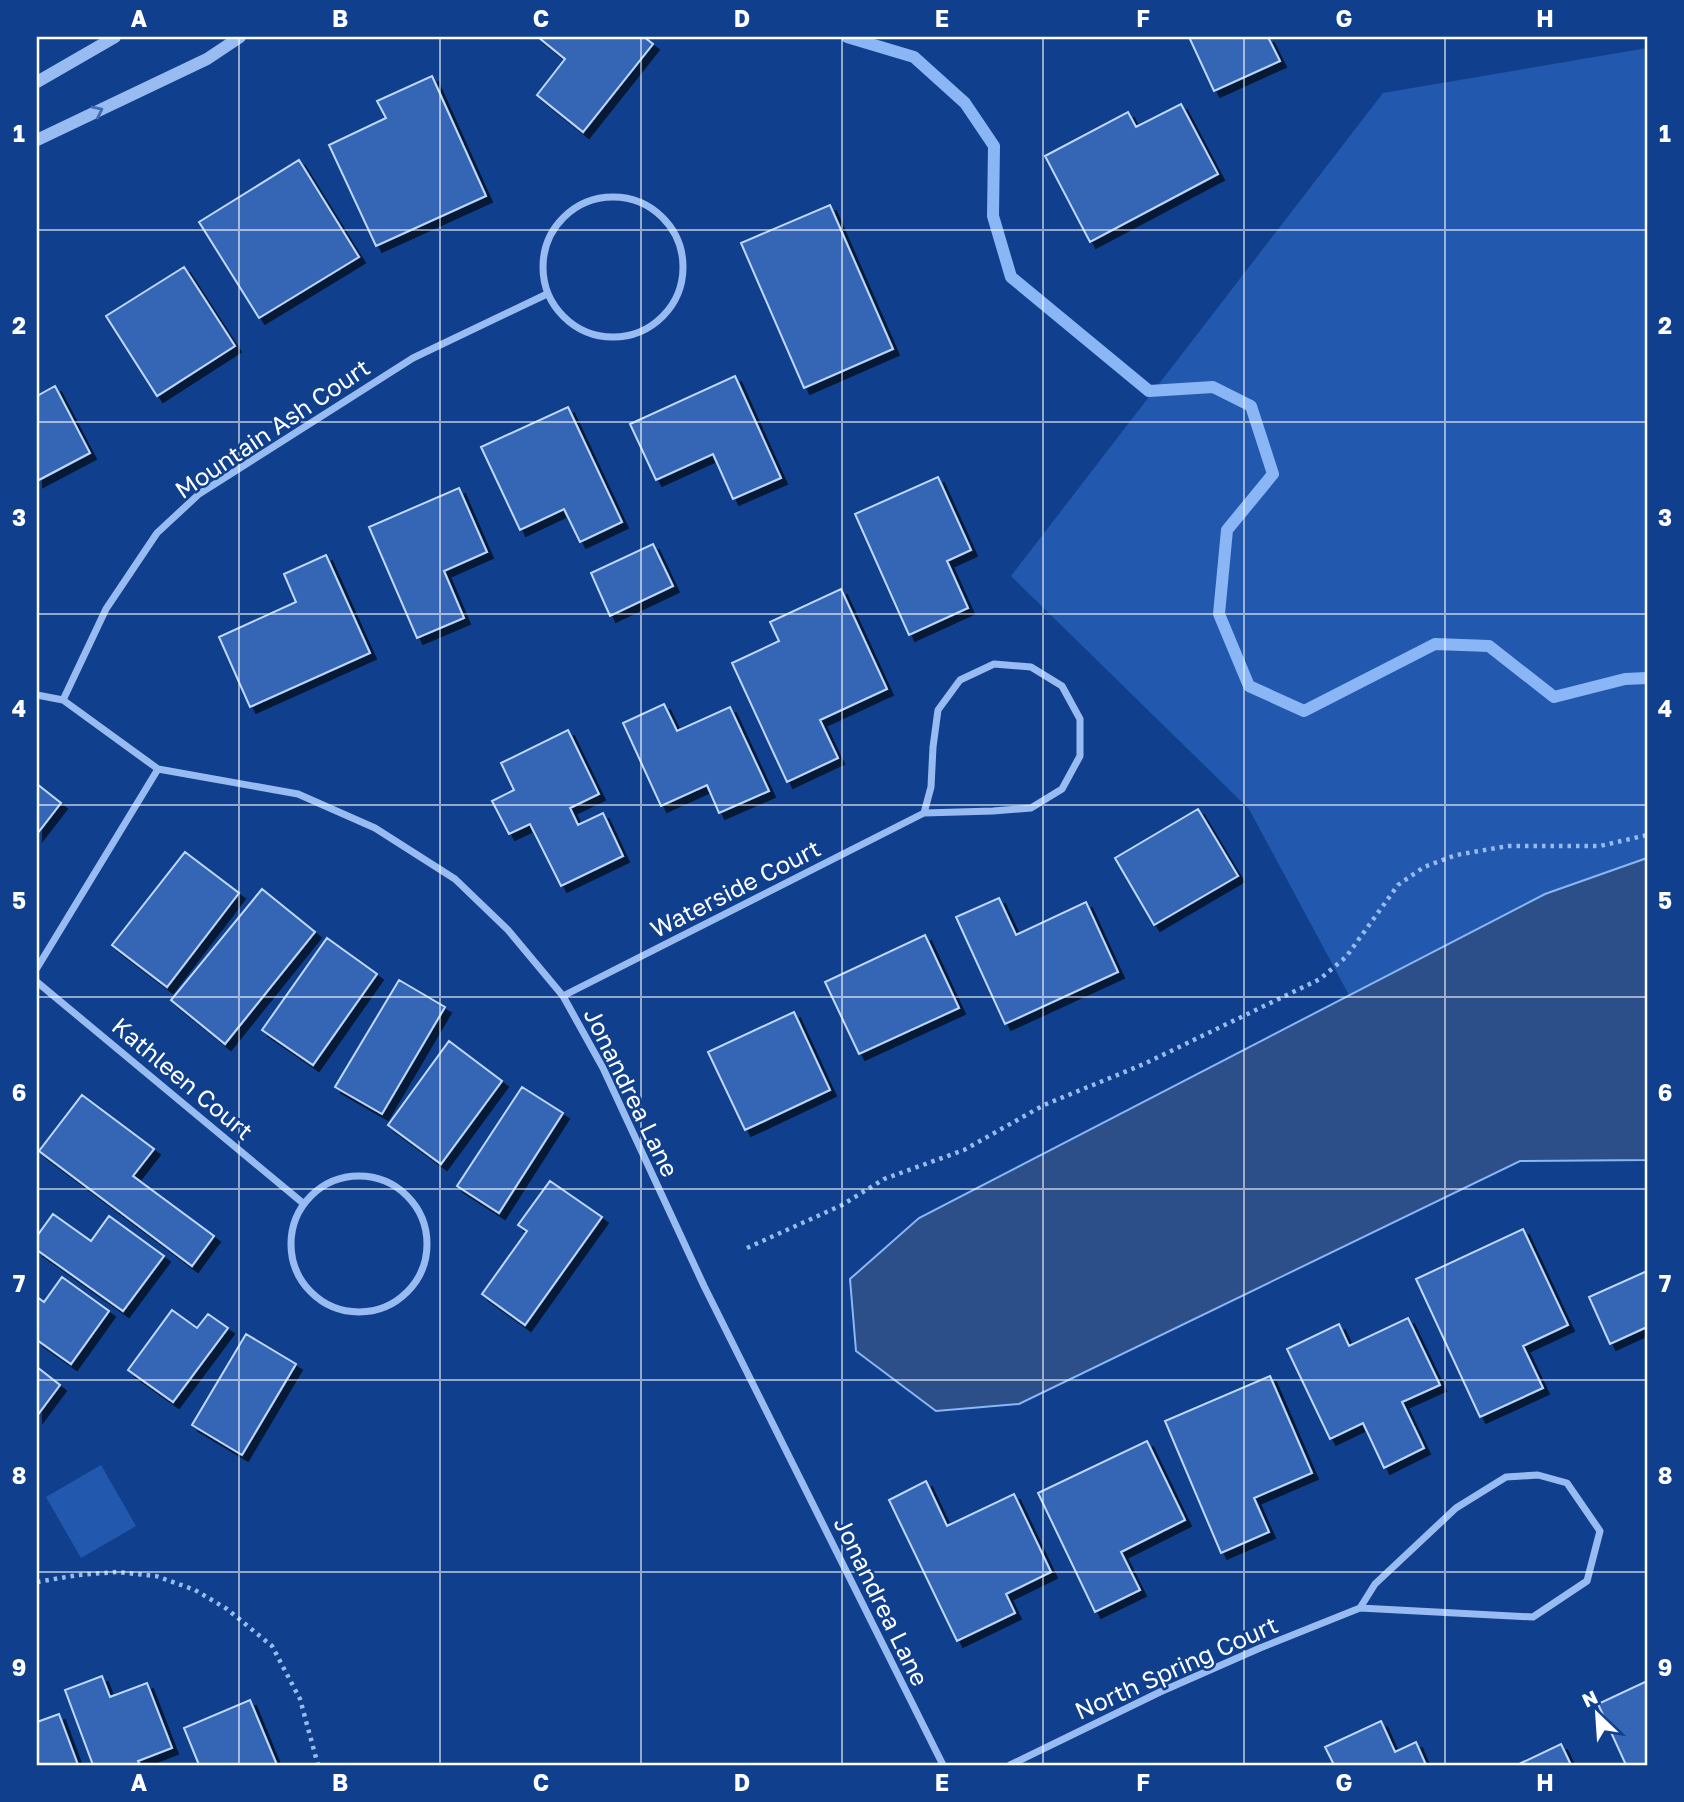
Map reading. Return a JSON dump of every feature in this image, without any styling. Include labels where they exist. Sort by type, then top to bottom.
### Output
[{"type":"street","points":[[37,82],[115,37]]},
{"type":"street","points":[[37,140],[207,58],[240,37]]},
{"type":"street","points":[[602,197],[634,200],[661,215],[679,241],[684,273],[674,303],[653,326],[623,338],[592,335],[565,320],[547,293],[542,263],[551,233],[573,209],[602,197]]},
{"type":"street","name":"Mountain Ash Court","points":[[63,701],[106,609],[156,533],[199,494],[413,358],[547,293]]},
{"type":"street","name":"Waterside Court","points":[[563,996],[925,813],[1031,808],[1062,789],[1080,756],[1080,719],[1062,686],[1031,667],[994,664],[960,680],[938,710],[931,787],[925,813]]},
{"type":"street","name":"Jonandrea Lane","points":[[37,695],[63,701],[158,769],[298,794],[375,828],[455,879],[508,930],[563,996],[603,1068],[704,1286],[943,1765]]},
{"type":"street","points":[[37,968],[158,769]]},
{"type":"street","name":"Kathleen Court","points":[[37,982],[304,1204]]},
{"type":"street","points":[[353,1176],[382,1179],[406,1194],[423,1217],[428,1245],[422,1273],[405,1296],[380,1310],[352,1313],[324,1304],[303,1284],[292,1258],[292,1230],[304,1204],[326,1185],[353,1176]]},
{"type":"street","name":"North Spring Court","points":[[1010,1765],[1160,1692],[1360,1608],[1533,1617],[1587,1581],[1600,1531],[1567,1483],[1538,1475],[1506,1477],[1456,1508],[1375,1584],[1360,1608]]},
{"type":"path","points":[[747,1248],[842,1205],[884,1179],[964,1150],[1044,1105],[1144,1064],[1320,979],[1346,957],[1398,885],[1424,867],[1456,855],[1508,846],[1600,846],[1647,835]]},
{"type":"path","points":[[37,1582],[117,1572],[156,1576],[195,1590],[227,1609],[272,1646],[300,1699],[317,1765]]},
{"type":"shaded area","points":[[1647,48],[1647,858],[1545,894],[1349,995],[1249,809],[1011,576],[1383,93]]},
{"type":"shaded area","points":[[1647,858],[1647,1160],[1520,1161],[1019,1404],[936,1411],[856,1351],[850,1279],[919,1218],[1545,894]]},
{"type":"shaded area","points":[[101,1465],[136,1526],[81,1558],[46,1497]]},
{"type":"building","points":[[538,37],[644,37],[653,44],[583,132],[537,95],[565,59]]},
{"type":"building","points":[[1189,37],[1268,37],[1280,61],[1214,91]]},
{"type":"building","points":[[432,76],[486,196],[376,246],[329,145],[386,118],[377,101]]},
{"type":"building","points":[[1181,104],[1218,174],[1090,242],[1045,156],[1128,112],[1136,127]]},
{"type":"building","points":[[299,160],[359,257],[259,318],[199,222]]},
{"type":"building","points":[[830,205],[893,349],[804,388],[741,243]]},
{"type":"building","points":[[184,267],[235,346],[157,396],[106,316]]},
{"type":"building","points":[[735,376],[781,478],[733,499],[713,454],[656,480],[630,424]]},
{"type":"building","points":[[55,386],[90,453],[37,481],[37,396]]},
{"type":"building","points":[[568,407],[622,522],[580,542],[564,509],[520,530],[481,447]]},
{"type":"building","points":[[938,477],[971,550],[947,561],[968,608],[909,635],[855,514]]},
{"type":"building","points":[[459,488],[487,552],[444,571],[464,618],[417,638],[369,527]]},
{"type":"building","points":[[653,544],[673,586],[610,616],[591,573]]},
{"type":"building","points":[[326,555],[370,653],[250,707],[219,637],[296,602],[284,574]]},
{"type":"building","points":[[841,589],[887,689],[820,720],[838,758],[787,782],[732,663],[779,641],[770,622]]},
{"type":"building","points":[[664,704],[677,731],[730,707],[769,791],[719,813],[707,785],[661,806],[623,723]]},
{"type":"building","points":[[568,730],[599,794],[570,808],[578,825],[603,813],[623,856],[561,886],[530,824],[509,834],[492,801],[514,790],[501,763]]},
{"type":"building","points":[[37,784],[61,803],[37,834]]},
{"type":"building","points":[[1198,809],[1238,876],[1154,925],[1115,858]]},
{"type":"building","points":[[185,852],[239,893],[167,987],[112,945]]},
{"type":"building","points":[[262,889],[315,932],[225,1044],[171,1000]]},
{"type":"building","points":[[999,898],[1016,935],[1086,902],[1118,972],[1005,1024],[956,917]]},
{"type":"building","points":[[925,935],[959,1008],[859,1054],[825,982]]},
{"type":"building","points":[[327,938],[377,974],[313,1065],[262,1030]]},
{"type":"building","points":[[399,980],[445,1007],[382,1114],[335,1087]]},
{"type":"building","points":[[794,1012],[830,1090],[745,1130],[708,1052]]},
{"type":"building","points":[[449,1041],[502,1081],[441,1164],[388,1125]]},
{"type":"building","points":[[522,1087],[563,1113],[499,1213],[457,1186]]},
{"type":"building","points":[[82,1095],[154,1149],[133,1176],[214,1236],[192,1266],[39,1151]]},
{"type":"building","points":[[550,1181],[602,1217],[525,1325],[482,1294],[527,1231],[518,1225]]},
{"type":"building","points":[[53,1214],[91,1241],[109,1216],[164,1256],[123,1311],[37,1250],[37,1236]]},
{"type":"building","points":[[1523,1229],[1568,1325],[1523,1346],[1543,1388],[1480,1417],[1416,1279]]},
{"type":"building","points":[[1647,1271],[1647,1327],[1610,1344],[1589,1297]]},
{"type":"building","points":[[62,1277],[109,1311],[71,1364],[37,1340],[37,1297],[44,1302]]},
{"type":"building","points":[[172,1310],[197,1328],[208,1314],[228,1328],[173,1402],[128,1370]]},
{"type":"building","points":[[1408,1318],[1440,1385],[1402,1402],[1424,1448],[1384,1468],[1363,1423],[1330,1439],[1287,1349],[1339,1324],[1349,1346]]},
{"type":"building","points":[[246,1334],[296,1364],[242,1455],[192,1425]]},
{"type":"building","points":[[37,1367],[60,1385],[37,1416]]},
{"type":"building","points":[[1270,1376],[1312,1473],[1254,1498],[1269,1532],[1221,1553],[1165,1421]]},
{"type":"building","points":[[1147,1441],[1185,1520],[1121,1552],[1140,1590],[1095,1612],[1038,1493]]},
{"type":"building","points":[[926,1481],[947,1526],[1014,1494],[1051,1572],[1006,1594],[1015,1613],[957,1641],[889,1500]]},
{"type":"building","points":[[102,1676],[110,1697],[147,1683],[172,1748],[138,1761],[140,1765],[93,1765],[65,1690]]},
{"type":"building","points":[[1647,1681],[1647,1764],[1626,1765],[1598,1704]]},
{"type":"building","points":[[250,1700],[277,1765],[199,1765],[184,1728]]},
{"type":"building","points":[[59,1714],[78,1765],[37,1765],[37,1722]]},
{"type":"building","points":[[1381,1721],[1395,1752],[1416,1742],[1426,1765],[1334,1765],[1325,1747]]},
{"type":"building","points":[[1561,1744],[1571,1765],[1517,1765]]},
{"type":"waterway","points":[[847,37],[914,57],[965,103],[994,146],[993,216],[1011,277],[1149,391],[1213,387],[1251,406],[1273,474],[1227,530],[1219,614],[1249,686],[1304,711],[1435,644],[1489,646],[1554,697],[1625,679],[1647,678]]}]
